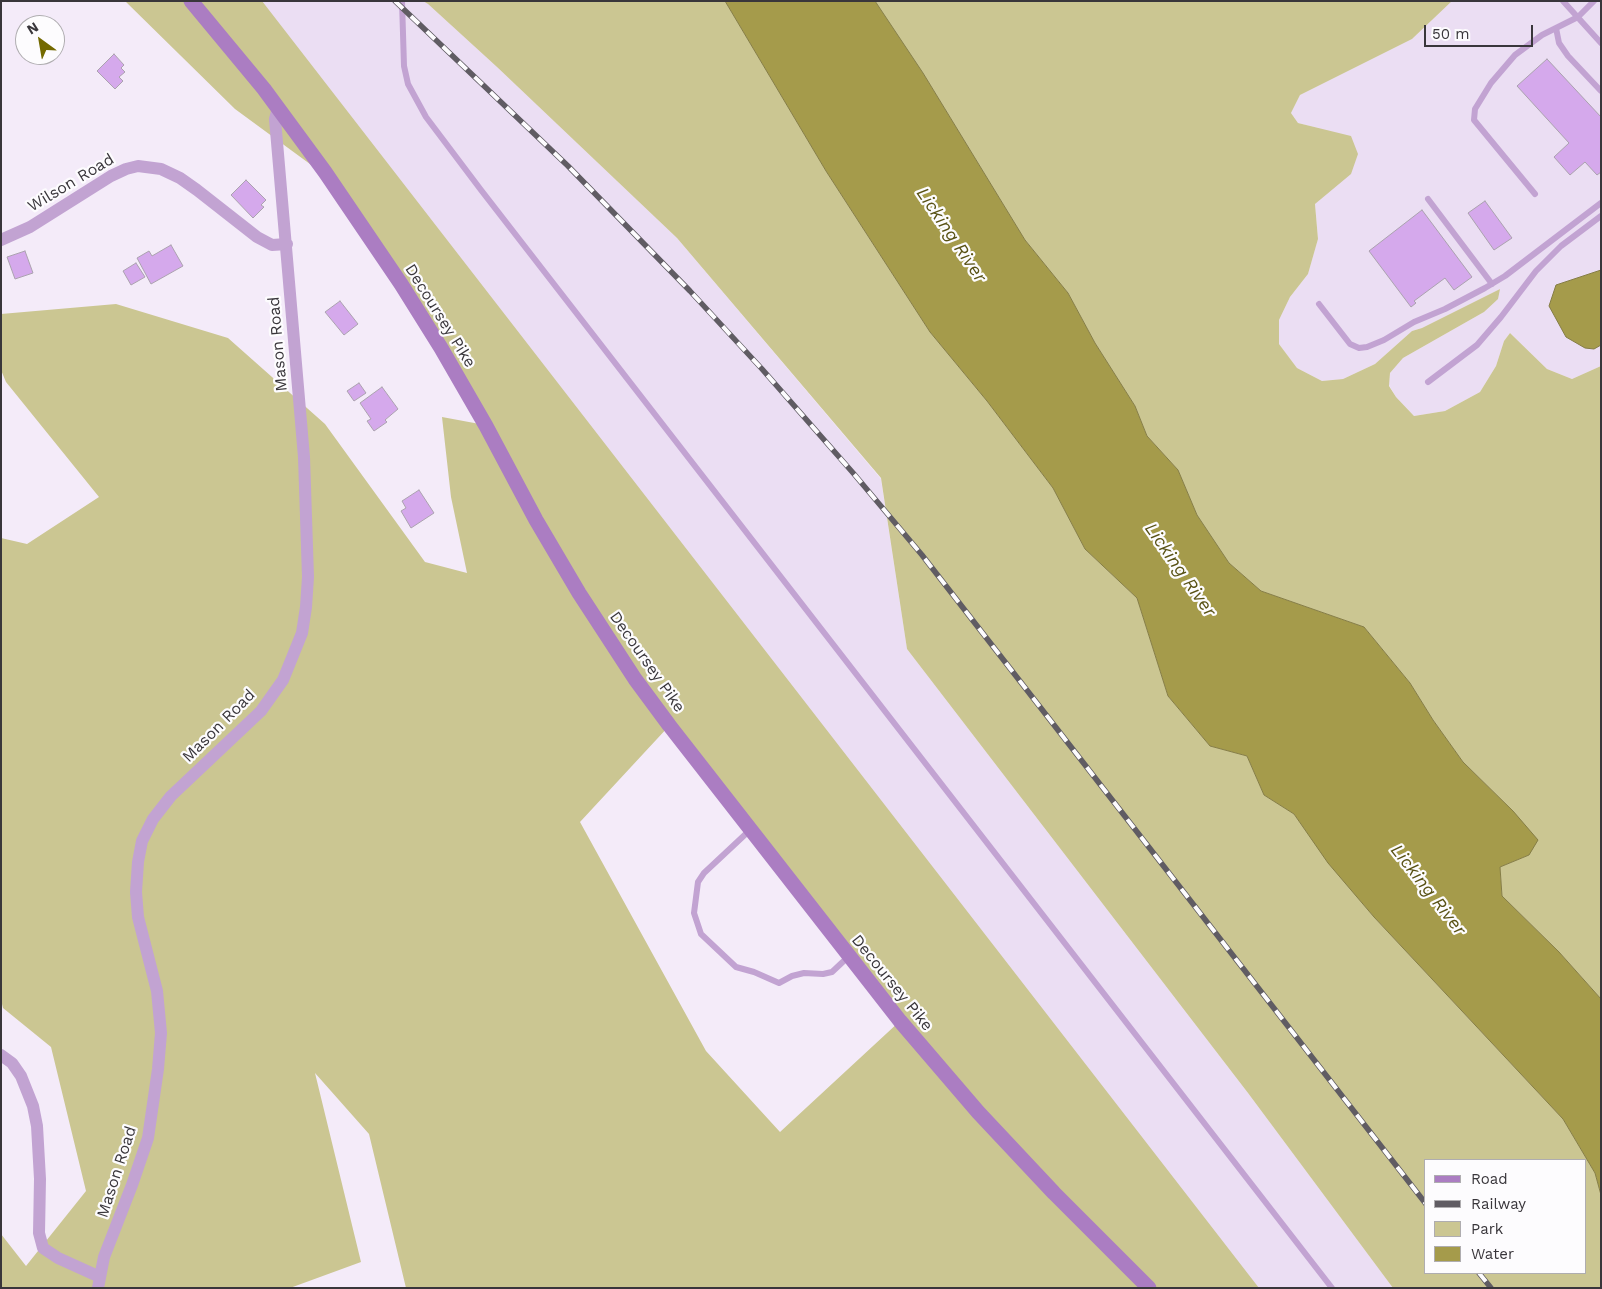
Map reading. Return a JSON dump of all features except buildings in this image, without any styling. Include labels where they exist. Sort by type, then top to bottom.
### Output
[{"type":"main road","name":"Decoursey Pike","points":[[192,1],[278,108],[325,172],[401,284],[442,348],[536,520],[579,593],[635,679],[750,830],[900,1021],[978,1112],[1054,1193],[1149,1288]]},
{"type":"street","name":"Mason Road","points":[[99,1282],[104,1257],[148,1138],[158,1069],[161,1032],[157,991],[137,908],[138,862],[142,842],[153,819],[171,796],[261,711],[282,680],[302,633],[306,607],[308,577],[304,457],[275,119],[278,108]]},
{"type":"street","name":"Wilson Road","points":[[1,240],[30,227],[111,176],[138,166],[161,169],[180,178],[256,237],[272,244],[287,244]]},
{"type":"street","points":[[1,1055],[12,1063],[21,1076],[33,1106],[38,1126],[40,1179],[39,1233],[43,1248],[99,1282]]},
{"type":"lane","points":[[402,1],[404,66],[408,84],[426,117],[1332,1288]]},
{"type":"lane","points":[[1535,194],[1474,120],[1474,109],[1491,83],[1515,55],[1542,35],[1578,18],[1594,1]]},
{"type":"lane","points":[[1563,2],[1601,43]]},
{"type":"lane","points":[[1556,28],[1559,43],[1568,56],[1601,90]]},
{"type":"lane","points":[[1428,199],[1492,284]]},
{"type":"lane","points":[[1319,304],[1350,344],[1359,348],[1367,347],[1384,340],[1414,322],[1445,309],[1505,276],[1601,203]]},
{"type":"lane","points":[[1428,382],[1477,344],[1501,317],[1536,271],[1561,246],[1601,216]]},
{"type":"lane","points":[[750,830],[704,873],[698,882],[694,914],[701,934],[736,967],[754,972],[779,984],[792,976],[804,973],[823,974],[832,972],[848,956]]},
{"type":"shaded area","points":[[192,1],[423,1],[497,67],[677,238],[881,479],[907,649],[1248,1093],[1393,1288],[1149,1288]]},
{"type":"shaded area","points":[[1452,1],[1601,1],[1601,366],[1572,379],[1547,369],[1510,333],[1504,341],[1496,366],[1480,392],[1445,411],[1414,416],[1396,397],[1389,385],[1390,373],[1403,358],[1484,312],[1500,289],[1422,328],[1412,331],[1375,364],[1343,379],[1322,381],[1297,368],[1279,344],[1279,320],[1290,297],[1308,274],[1318,239],[1315,204],[1330,190],[1318,128],[1298,123],[1291,113],[1300,95],[1412,39]]},
{"type":"green space","points":[[125,1],[262,1],[1259,1288],[406,1288],[369,1134],[315,1073],[361,1262],[290,1288],[1,1288],[1,1234],[26,1266],[86,1191],[51,1047],[3,1008],[1,1000],[1,538],[27,544],[99,497],[6,382],[1,370],[1,314],[116,304],[228,338],[325,424],[425,562],[467,573],[451,497],[442,417],[485,425],[329,178],[235,109]],"holes":[[[669,726],[900,1021],[780,1132],[706,1051],[580,822]]]},
{"type":"green space","points":[[423,1],[725,1],[826,171],[930,332],[987,401],[1053,488],[1085,549],[1137,598],[1168,696],[1210,746],[1247,756],[1264,795],[1294,814],[1329,863],[1374,917],[1563,1119],[1587,1159],[1424,1159],[1424,1274],[1587,1274],[1587,1160],[1595,1173],[1601,1195],[1601,1288],[1393,1288],[1248,1093],[907,649],[881,478],[677,238],[497,67]]},
{"type":"green space","points":[[875,1],[1452,1],[1412,39],[1300,95],[1291,113],[1298,123],[1351,136],[1358,154],[1351,174],[1315,204],[1318,239],[1308,274],[1290,297],[1279,320],[1279,344],[1297,368],[1322,381],[1343,379],[1375,364],[1412,331],[1422,328],[1500,289],[1498,299],[1484,312],[1403,358],[1390,373],[1389,386],[1396,397],[1414,416],[1445,411],[1480,392],[1496,366],[1504,341],[1510,333],[1547,369],[1572,379],[1601,366],[1601,999],[1559,952],[1502,896],[1500,867],[1529,855],[1513,811],[1463,762],[1433,720],[1410,683],[1364,627],[1261,591],[1229,563],[1197,515],[1178,470],[1147,436],[1135,406],[1095,343],[1068,293],[1025,240],[923,73]]},
{"type":"water","name":"Licking River","points":[[725,1],[875,1],[923,73],[1025,240],[1068,293],[1095,343],[1135,406],[1147,436],[1178,470],[1197,515],[1229,563],[1261,591],[1364,627],[1410,683],[1433,720],[1463,762],[1513,811],[1538,840],[1529,855],[1500,867],[1502,896],[1559,952],[1601,999],[1601,1195],[1595,1173],[1563,1119],[1374,917],[1328,863],[1294,814],[1264,795],[1247,756],[1210,746],[1168,696],[1137,598],[1085,549],[1053,488],[987,401],[930,332],[826,171]]},
{"type":"water","points":[[1601,270],[1601,345],[1594,349],[1585,348],[1566,337],[1549,306],[1556,285]]},
{"type":"railway","points":[[395,1],[568,166],[690,291],[762,369],[854,474],[922,555],[1424,1201]]},
{"type":"railway","points":[[1480,1274],[1491,1288]]}]
